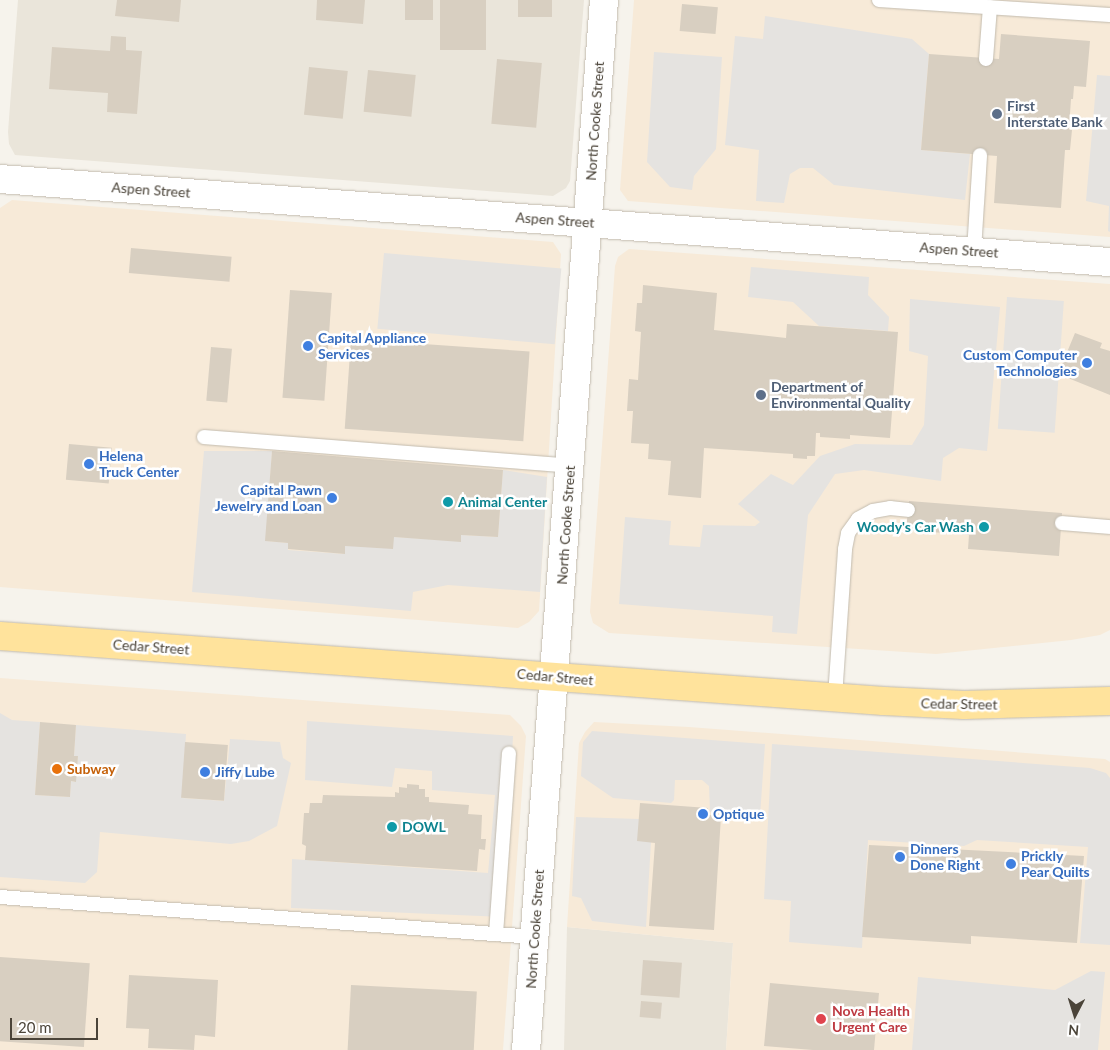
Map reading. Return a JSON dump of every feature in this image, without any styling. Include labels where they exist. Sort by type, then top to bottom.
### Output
[{"type":"main road","name":"Cedar Street","points":[[0,636],[554,676],[692,688],[964,705],[1110,701]]},
{"type":"street","name":"North Cooke Street","points":[[526,1050],[604,0]]},
{"type":"street","name":"Aspen Street","points":[[0,179],[1110,262]]},
{"type":"lane","points":[[879,0],[1110,15]]},
{"type":"lane","points":[[986,59],[990,7]]},
{"type":"lane","points":[[974,251],[980,155]]},
{"type":"lane","points":[[204,437],[570,466]]},
{"type":"lane","points":[[835,697],[845,549],[848,533],[858,519],[874,511],[890,508],[908,510]]},
{"type":"lane","points":[[1062,523],[1110,527]]},
{"type":"lane","points":[[496,934],[509,753]]},
{"type":"lane","points":[[0,897],[534,937]]},
{"type":"shaded area","points":[[18,0],[584,0],[570,181],[566,188],[553,196],[15,155],[9,144],[8,132]]},
{"type":"shaded area","points":[[634,0],[1110,0],[1110,237],[628,201],[620,190]]},
{"type":"shaded area","points":[[765,16],[912,39],[929,54],[921,150],[970,154],[965,200],[834,185],[813,168],[800,168],[790,174],[784,203],[756,201],[759,150],[725,145],[735,36],[763,39]]},
{"type":"shaded area","points":[[654,52],[722,57],[716,149],[694,176],[692,190],[670,187],[647,162]]},
{"type":"shaded area","points":[[1097,75],[1110,76],[1110,232],[1108,231],[1109,206],[1086,201]]},
{"type":"shaded area","points":[[12,200],[553,242],[561,254],[539,611],[529,622],[518,628],[0,587],[0,208]]},
{"type":"shaded area","points":[[629,249],[1110,284],[1110,630],[1100,635],[1071,640],[936,654],[609,633],[593,623],[590,612],[615,266],[618,257]]},
{"type":"shaded area","points":[[384,253],[561,269],[555,344],[377,329]]},
{"type":"shaded area","points":[[751,267],[869,277],[868,295],[889,317],[888,331],[819,326],[793,302],[748,297]]},
{"type":"shaded area","points":[[1007,297],[1064,301],[1055,433],[998,429]]},
{"type":"shaded area","points":[[910,299],[1000,307],[987,451],[959,448],[943,458],[941,481],[864,470],[835,474],[808,515],[797,634],[772,632],[773,616],[619,604],[625,517],[671,521],[669,545],[700,547],[703,525],[755,526],[760,522],[738,504],[771,474],[793,485],[820,456],[855,444],[912,445],[924,425],[928,356],[909,351]]},
{"type":"shaded area","points":[[204,451],[272,451],[266,541],[288,543],[288,550],[344,554],[345,546],[394,537],[461,541],[461,535],[498,537],[503,470],[547,477],[540,592],[448,585],[413,592],[411,611],[192,592]]},
{"type":"shaded area","points":[[0,678],[510,715],[521,726],[526,736],[503,1050],[0,1050]]},
{"type":"shaded area","points":[[0,713],[12,720],[40,722],[35,795],[70,797],[71,781],[75,782],[78,756],[74,756],[76,725],[186,734],[182,798],[224,801],[230,739],[280,742],[283,758],[291,763],[277,826],[249,841],[231,844],[100,832],[97,872],[85,883],[0,877]]},
{"type":"shaded area","points":[[307,721],[513,736],[504,917],[291,908],[292,859],[488,873],[495,795],[432,790],[432,771],[395,768],[392,787],[305,780]]},
{"type":"shaded area","points":[[594,722],[689,727],[1105,759],[1110,762],[1110,1050],[726,1050],[733,943],[567,927],[579,743],[585,732]]},
{"type":"shaded area","points":[[592,731],[765,744],[760,816],[710,812],[709,786],[702,780],[675,780],[674,800],[671,803],[613,798],[581,776],[583,742]]},
{"type":"shaded area","points":[[772,744],[1090,768],[1106,773],[1110,778],[1110,945],[1080,943],[1088,847],[977,840],[964,846],[868,840],[862,948],[789,942],[791,901],[764,899]]},
{"type":"shaded area","points":[[576,817],[639,819],[651,842],[646,927],[592,921],[581,898],[572,896]]},
{"type":"shaded area","points":[[567,927],[733,943],[726,1050],[564,1050]]},
{"type":"shaded area","points":[[1091,971],[1105,972],[1098,1050],[912,1050],[918,977],[1055,990]]},
{"type":"building","points":[[117,0],[181,0],[179,22],[115,16]]},
{"type":"building","points":[[317,0],[365,0],[363,24],[316,20]]},
{"type":"building","points":[[405,0],[433,0],[433,20],[405,20]]},
{"type":"building","points":[[440,0],[486,0],[486,50],[440,50]]},
{"type":"building","points":[[518,0],[552,0],[552,17],[518,17]]},
{"type":"building","points":[[682,4],[718,7],[716,34],[680,31]]},
{"type":"building","name":"First Interstate Bank","points":[[1001,34],[1090,41],[1086,87],[1074,86],[1073,99],[1071,99],[1069,129],[1072,130],[1070,150],[1065,150],[1061,208],[994,203],[997,156],[921,150],[929,54],[999,59]]},
{"type":"building","points":[[111,36],[126,37],[126,50],[142,51],[137,114],[107,112],[108,93],[49,89],[52,47],[110,51]]},
{"type":"building","points":[[497,59],[542,63],[536,128],[491,124]]},
{"type":"building","points":[[309,67],[348,71],[343,119],[304,115]]},
{"type":"building","points":[[368,70],[416,75],[411,117],[364,112]]},
{"type":"building","points":[[131,248],[232,257],[229,282],[129,273]]},
{"type":"building","name":"Department of Environmental Quality","points":[[643,285],[717,293],[714,330],[786,338],[787,324],[898,332],[890,438],[850,435],[850,439],[820,437],[820,433],[816,433],[815,456],[807,456],[807,459],[793,458],[793,454],[704,448],[701,498],[668,495],[671,461],[648,459],[649,444],[631,443],[633,411],[627,411],[629,379],[638,380],[641,332],[635,331],[637,303],[642,303]]},
{"type":"building","name":"Capital Appliance Services","points":[[290,290],[332,293],[324,401],[282,398]]},
{"type":"building","name":"Custom Computer Technologies","points":[[1075,333],[1102,343],[1100,348],[1110,351],[1110,395],[1058,374]]},
{"type":"building","points":[[351,339],[530,351],[523,441],[345,429]]},
{"type":"building","points":[[211,347],[232,349],[227,403],[206,401]]},
{"type":"building","name":"Helena Truck Center","points":[[69,444],[112,448],[109,484],[66,480]]},
{"type":"building","name":"Capital Pawn Jewelry and Loan","points":[[272,451],[503,470],[498,537],[461,535],[461,542],[394,537],[393,549],[345,546],[345,554],[288,549],[288,543],[265,541]]},
{"type":"building","name":"Woody's Car Wash","points":[[909,501],[1062,513],[1059,556],[968,549],[969,535],[906,530]]},
{"type":"building","name":"Subway","points":[[40,722],[76,725],[74,756],[78,756],[76,782],[71,781],[70,797],[35,795]]},
{"type":"building","name":"Jiffy Lube","points":[[185,742],[228,745],[224,801],[181,798]]},
{"type":"building","name":"DOWL","points":[[407,784],[419,785],[419,789],[425,789],[425,797],[429,797],[429,802],[469,805],[468,814],[482,815],[481,839],[486,839],[485,850],[479,849],[477,871],[305,860],[306,846],[302,844],[304,813],[309,813],[310,803],[322,803],[323,795],[395,797],[395,792],[399,793],[399,787],[407,788]]},
{"type":"building","points":[[640,803],[708,808],[708,815],[721,816],[714,930],[649,926],[655,843],[637,841]]},
{"type":"building","points":[[869,845],[1084,856],[1077,943],[971,936],[971,944],[862,937]]},
{"type":"building","points":[[0,957],[90,963],[84,1047],[0,1041]]},
{"type":"building","points":[[643,960],[682,963],[679,998],[641,995]]},
{"type":"building","points":[[129,975],[218,980],[215,1037],[195,1035],[194,1050],[148,1048],[149,1029],[126,1028]]},
{"type":"building","name":"Nova Health Urgent Care","points":[[770,983],[879,993],[874,1050],[813,1050],[764,1046]]},
{"type":"building","points":[[351,985],[477,992],[474,1050],[348,1050]]},
{"type":"building","points":[[641,1001],[662,1003],[661,1019],[640,1017]]},
{"type":"place","name":"First Interstate Bank","points":[[997,114]]},
{"type":"place","name":"Capital Appliance Services","points":[[308,346]]},
{"type":"place","name":"Custom Computer Technologies","points":[[1087,363]]},
{"type":"place","name":"Department of Environmental Quality","points":[[761,395]]},
{"type":"place","name":"Helena Truck Center","points":[[89,464]]},
{"type":"place","name":"Capital Pawn Jewelry and Loan","points":[[332,498]]},
{"type":"place","name":"Animal Center","points":[[448,502]]},
{"type":"place","name":"Woody's Car Wash","points":[[984,527]]},
{"type":"place","name":"Subway","points":[[57,769]]},
{"type":"place","name":"Jiffy Lube","points":[[205,772]]},
{"type":"place","name":"Optique","points":[[703,814]]},
{"type":"place","name":"DOWL","points":[[392,827]]},
{"type":"place","name":"Dinners Done Right","points":[[900,857]]},
{"type":"place","name":"Prickly Pear Quilts","points":[[1011,864]]},
{"type":"place","name":"Nova Health Urgent Care","points":[[821,1019]]}]
